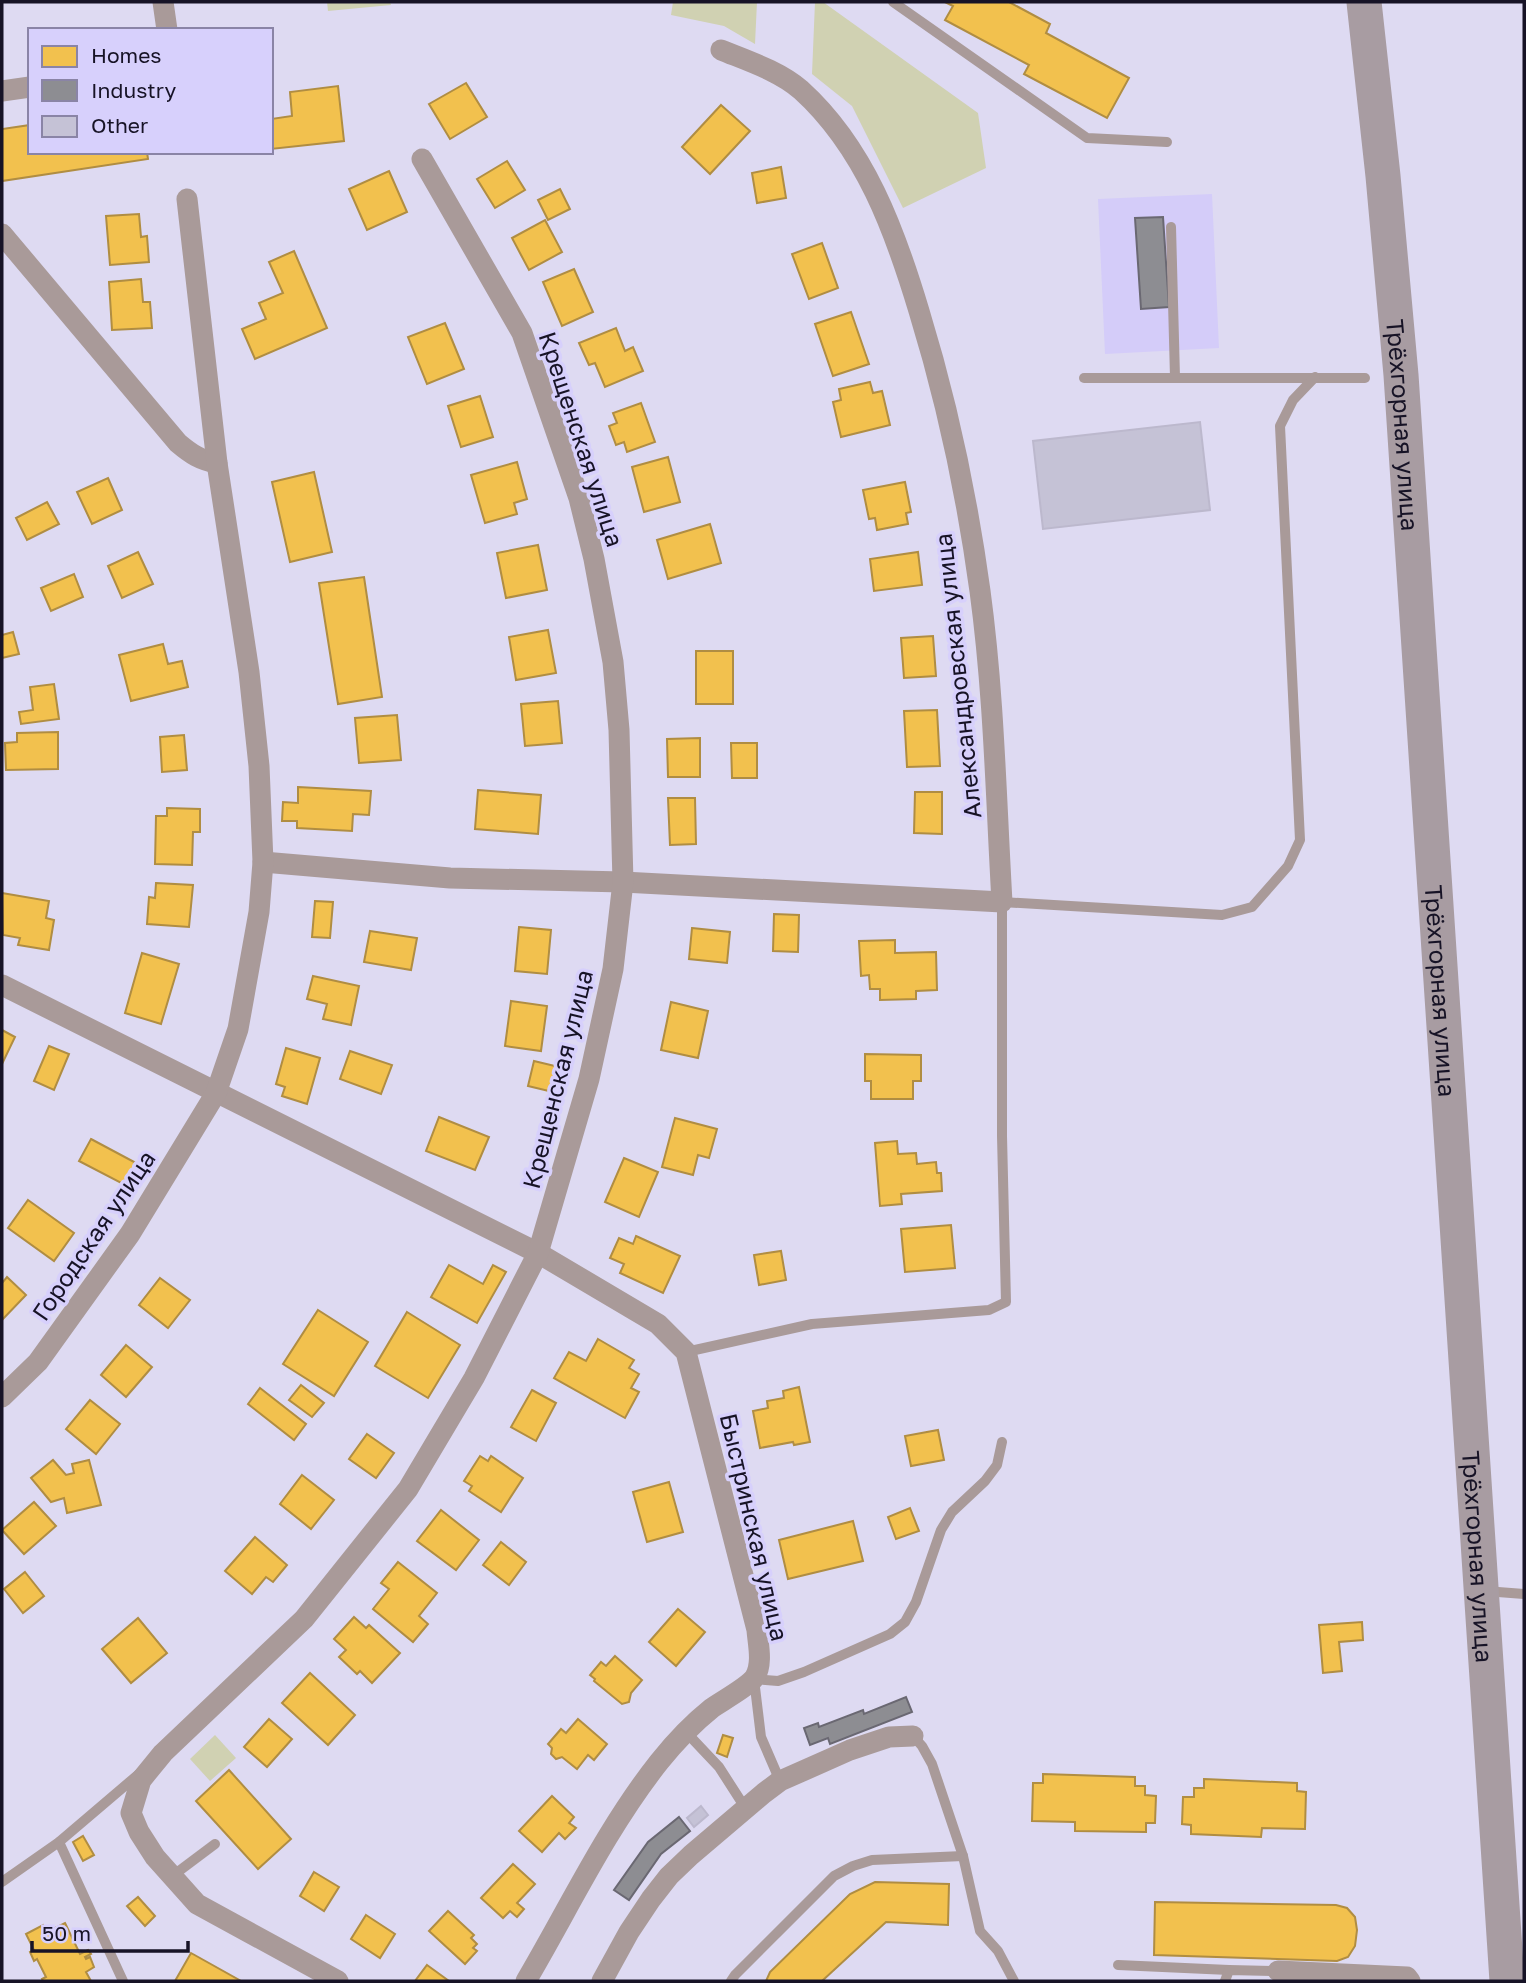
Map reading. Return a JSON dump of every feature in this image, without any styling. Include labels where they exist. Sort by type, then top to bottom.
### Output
[{"type":"highway","name":"Трёхгорная улица","points":[[1364,2],[1401,375],[1507,1981]]},
{"type":"street","points":[[163,2],[167,28]]},
{"type":"street","name":"Александровская улица","points":[[721,50],[788,80],[827,118],[844,138],[862,167],[891,226],[905,264],[936,365],[961,480],[980,591],[992,716],[1002,902]]},
{"type":"street","points":[[2,91],[28,87]]},
{"type":"street","name":"Крещенская улица","points":[[338,1981],[197,1904],[155,1857],[131,1813],[141,1780],[163,1753],[304,1619],[408,1489],[474,1378],[538,1253],[589,1079],[613,969],[624,883],[619,730],[613,662],[594,559],[579,498],[522,333],[422,159]]},
{"type":"street","name":"Городская улица","points":[[2,1397],[38,1362],[130,1234],[216,1093],[238,1029],[259,912],[263,862],[259,766],[249,672],[217,463],[187,198]]},
{"type":"street","points":[[2,234],[172,436],[200,460],[217,463]]},
{"type":"street","points":[[263,862],[450,878],[624,883],[1002,902]]},
{"type":"street","points":[[2,985],[538,1253],[658,1324],[686,1352]]},
{"type":"street","name":"Быстринская улица","points":[[686,1352],[757,1630],[759,1660],[754,1679]]},
{"type":"street","points":[[526,1981],[641,1786],[685,1731],[712,1708],[754,1679]]},
{"type":"street","points":[[601,1981],[629,1932],[669,1876],[780,1781],[850,1750],[889,1737],[913,1736]]},
{"type":"street","points":[[1278,1971],[1301,1977],[1407,1977],[1410,1981]]},
{"type":"lane","points":[[893,2],[1087,138],[1167,142]]},
{"type":"lane","points":[[1171,227],[1175,377]]},
{"type":"lane","points":[[1002,902],[1222,915],[1252,907],[1288,866],[1300,840],[1280,426],[1293,400],[1315,377]]},
{"type":"lane","points":[[1084,378],[1365,378]]},
{"type":"lane","name":"Александровская улица","points":[[686,1352],[812,1324],[989,1310],[1006,1303],[1002,1136],[1002,902]]},
{"type":"lane","points":[[780,1781],[761,1737],[754,1679],[778,1681],[804,1672],[890,1634],[905,1622],[916,1602],[941,1530],[952,1512],[997,1465],[1002,1442]]},
{"type":"lane","points":[[1480,1591],[1524,1594]]},
{"type":"lane","points":[[685,1731],[719,1767],[746,1809]]},
{"type":"lane","points":[[913,1736],[932,1765],[963,1856],[980,1931],[998,1951],[1014,1981]]},
{"type":"lane","points":[[2,1882],[60,1842],[163,1753]]},
{"type":"lane","points":[[60,1842],[123,1981]]},
{"type":"lane","points":[[171,1877],[215,1844]]},
{"type":"lane","points":[[731,1981],[834,1876],[873,1860],[963,1856]]},
{"type":"lane","points":[[1118,1965],[1227,1975],[1278,1971]]},
{"type":"shaded area","points":[[1212,194],[1219,348],[1105,354],[1098,199]]},
{"type":"green space","points":[[327,2],[390,2],[391,5],[328,11]]},
{"type":"green space","points":[[673,2],[757,2],[755,44],[724,26],[671,15]]},
{"type":"green space","points":[[815,2],[823,2],[978,113],[986,168],[903,208],[852,106],[812,74]]},
{"type":"green space","points":[[215,1735],[236,1758],[210,1781],[190,1759]]},
{"type":"building: Homes","points":[[945,2],[1009,2],[1050,24],[1046,33],[1129,78],[1107,118],[1024,74],[1029,65],[945,20],[953,6]]},
{"type":"building: Homes","points":[[466,83],[487,117],[450,139],[429,104]]},
{"type":"building: Homes","points":[[338,86],[344,141],[273,149],[273,119],[292,116],[290,92]]},
{"type":"building: Homes","points":[[721,105],[750,131],[710,174],[682,147]]},
{"type":"building: Homes","points":[[28,125],[28,154],[147,154],[148,159],[2,181],[2,129]]},
{"type":"building: Homes","points":[[507,161],[525,190],[495,208],[477,179]]},
{"type":"building: Homes","points":[[781,167],[786,198],[757,203],[752,173]]},
{"type":"building: Homes","points":[[389,171],[407,212],[367,230],[349,189]]},
{"type":"building: Homes","points":[[560,189],[570,209],[548,220],[538,200]]},
{"type":"building: Homes","points":[[139,214],[141,237],[147,236],[149,262],[110,265],[106,216]]},
{"type":"building: Homes","points":[[545,220],[562,252],[529,270],[512,238]]},
{"type":"building: Homes","points":[[822,243],[838,288],[809,299],[792,254]]},
{"type":"building: Homes","points":[[294,251],[327,328],[255,359],[242,329],[266,319],[259,303],[283,293],[269,262]]},
{"type":"building: Homes","points":[[574,269],[593,312],[562,326],[543,282]]},
{"type":"building: Homes","points":[[141,279],[143,302],[150,302],[152,328],[112,330],[109,282]]},
{"type":"building: Homes","points":[[851,312],[869,364],[833,376],[815,324]]},
{"type":"building: Homes","points":[[445,323],[464,369],[427,384],[408,337]]},
{"type":"building: Homes","points":[[616,328],[625,351],[633,347],[643,371],[605,387],[595,363],[589,365],[579,343]]},
{"type":"building: Homes","points":[[870,382],[873,393],[882,391],[890,425],[841,437],[833,402],[841,400],[839,389]]},
{"type":"building: Homes","points":[[480,396],[493,437],[461,447],[448,406]]},
{"type":"building: Homes","points":[[641,403],[655,442],[627,452],[624,442],[616,445],[609,426],[617,423],[613,413]]},
{"type":"building: Homes","points":[[668,457],[680,502],[644,512],[632,467]]},
{"type":"building: Homes","points":[[517,462],[527,499],[514,503],[517,514],[485,523],[471,475]]},
{"type":"building: Homes","points":[[314,472],[332,552],[290,562],[272,482]]},
{"type":"building: Homes","points":[[108,478],[122,510],[92,524],[77,492]]},
{"type":"building: Homes","points":[[905,482],[911,512],[906,513],[908,524],[877,530],[875,518],[869,519],[863,490]]},
{"type":"building: Homes","points":[[47,502],[59,524],[27,540],[16,518]]},
{"type":"building: Homes","points":[[710,524],[721,563],[668,579],[657,540]]},
{"type":"building: Homes","points":[[538,545],[547,590],[506,598],[497,553]]},
{"type":"building: Homes","points":[[138,552],[153,584],[122,598],[108,566]]},
{"type":"building: Homes","points":[[918,552],[922,585],[874,591],[870,559]]},
{"type":"building: Homes","points":[[74,574],[83,597],[51,611],[41,588]]},
{"type":"building: Homes","points":[[364,577],[382,697],[338,704],[319,583]]},
{"type":"building: Homes","points":[[548,630],[556,673],[516,680],[509,637]]},
{"type":"building: Homes","points":[[13,632],[19,654],[2,658],[2,635]]},
{"type":"building: Homes","points":[[933,636],[936,676],[904,678],[901,638]]},
{"type":"building: Homes","points":[[163,644],[168,664],[182,661],[188,687],[131,701],[119,655]]},
{"type":"building: Homes","points":[[696,651],[733,651],[733,704],[696,704]]},
{"type":"building: Homes","points":[[54,684],[59,719],[21,724],[19,712],[33,710],[30,687]]},
{"type":"building: Homes","points":[[558,701],[562,743],[525,746],[521,704]]},
{"type":"building: Homes","points":[[937,710],[940,766],[907,767],[904,711]]},
{"type":"building: Homes","points":[[397,715],[401,760],[359,763],[355,718]]},
{"type":"building: Homes","points":[[58,732],[58,769],[6,770],[5,743],[17,742],[17,733]]},
{"type":"building: Homes","points":[[184,735],[187,770],[162,772],[160,737]]},
{"type":"building: Homes","points":[[700,738],[700,777],[668,777],[667,739]]},
{"type":"building: Homes","points":[[731,743],[757,743],[757,778],[732,778]]},
{"type":"building: Homes","points":[[298,787],[371,791],[369,815],[353,814],[352,831],[297,828],[297,821],[282,821],[283,802],[298,803]]},
{"type":"building: Homes","points":[[478,790],[541,795],[538,834],[475,829]]},
{"type":"building: Homes","points":[[915,792],[942,792],[942,834],[914,833]]},
{"type":"building: Homes","points":[[668,798],[695,798],[696,844],[670,845]]},
{"type":"building: Homes","points":[[167,808],[200,809],[200,832],[193,832],[192,865],[155,864],[156,816],[167,816]]},
{"type":"building: Homes","points":[[156,883],[193,885],[189,927],[147,924],[149,897],[155,898]]},
{"type":"building: Homes","points":[[2,893],[49,901],[46,918],[54,920],[49,950],[18,945],[20,938],[3,935]]},
{"type":"building: Homes","points":[[315,901],[333,902],[330,938],[312,937]]},
{"type":"building: Homes","points":[[774,914],[799,915],[798,952],[773,951]]},
{"type":"building: Homes","points":[[519,927],[551,930],[547,974],[515,971]]},
{"type":"building: Homes","points":[[692,928],[730,932],[727,963],[689,959]]},
{"type":"building: Homes","points":[[370,931],[417,938],[411,970],[364,962]]},
{"type":"building: Homes","points":[[895,940],[895,953],[936,952],[937,990],[916,991],[916,999],[880,1000],[880,989],[870,989],[869,975],[861,976],[859,941]]},
{"type":"building: Homes","points":[[142,953],[179,964],[161,1024],[125,1013]]},
{"type":"building: Homes","points":[[313,976],[359,986],[351,1025],[323,1019],[327,1004],[307,999]]},
{"type":"building: Homes","points":[[511,1001],[547,1006],[541,1051],[505,1046]]},
{"type":"building: Homes","points":[[671,1002],[708,1011],[698,1058],[661,1050]]},
{"type":"building: Homes","points":[[2,1030],[15,1037],[2,1064]]},
{"type":"building: Homes","points":[[49,1046],[69,1054],[54,1090],[34,1081]]},
{"type":"building: Homes","points":[[286,1048],[320,1058],[307,1104],[282,1096],[285,1087],[276,1084]]},
{"type":"building: Homes","points":[[350,1051],[392,1065],[381,1094],[340,1079]]},
{"type":"building: Homes","points":[[865,1054],[921,1055],[921,1081],[913,1081],[913,1099],[871,1099],[871,1081],[865,1081]]},
{"type":"building: Homes","points":[[534,1061],[559,1067],[553,1092],[528,1086]]},
{"type":"building: Homes","points":[[439,1117],[489,1137],[475,1170],[426,1151]]},
{"type":"building: Homes","points":[[675,1118],[717,1129],[709,1158],[698,1155],[693,1175],[662,1167]]},
{"type":"building: Homes","points":[[91,1139],[136,1163],[125,1185],[79,1161]]},
{"type":"building: Homes","points":[[897,1141],[898,1154],[916,1153],[917,1164],[936,1162],[937,1173],[941,1173],[942,1191],[901,1194],[902,1204],[880,1206],[875,1143]]},
{"type":"building: Homes","points":[[624,1158],[658,1172],[639,1217],[605,1202]]},
{"type":"building: Homes","points":[[28,1200],[74,1233],[54,1261],[8,1228]]},
{"type":"building: Homes","points":[[951,1225],[955,1268],[905,1272],[901,1229]]},
{"type":"building: Homes","points":[[636,1236],[680,1256],[663,1293],[620,1273],[624,1264],[610,1258],[619,1238],[633,1244]]},
{"type":"building: Homes","points":[[781,1251],[786,1280],[759,1285],[754,1255]]},
{"type":"building: Homes","points":[[449,1265],[483,1284],[493,1265],[506,1272],[477,1323],[431,1297]]},
{"type":"building: Homes","points":[[7,1277],[26,1295],[2,1320],[2,1283]]},
{"type":"building: Homes","points":[[160,1278],[190,1300],[168,1328],[139,1305]]},
{"type":"building: Homes","points":[[318,1310],[368,1342],[334,1396],[283,1364]]},
{"type":"building: Homes","points":[[407,1312],[460,1345],[428,1398],[375,1366]]},
{"type":"building: Homes","points":[[598,1339],[634,1360],[629,1368],[639,1374],[631,1388],[639,1392],[625,1418],[554,1378],[569,1352],[586,1361]]},
{"type":"building: Homes","points":[[126,1345],[152,1367],[126,1397],[101,1375]]},
{"type":"building: Homes","points":[[301,1385],[324,1403],[312,1417],[289,1400]]},
{"type":"building: Homes","points":[[799,1387],[810,1442],[760,1448],[753,1411],[768,1408],[767,1401],[784,1398],[783,1391]]},
{"type":"building: Homes","points":[[260,1388],[306,1424],[294,1440],[248,1404]]},
{"type":"building: Homes","points":[[532,1390],[556,1403],[536,1441],[511,1427]]},
{"type":"building: Homes","points":[[90,1400],[120,1424],[96,1454],[66,1429]]},
{"type":"building: Homes","points":[[938,1430],[944,1460],[911,1466],[905,1436]]},
{"type":"building: Homes","points":[[367,1434],[394,1453],[376,1478],[349,1459]]},
{"type":"building: Homes","points":[[480,1456],[488,1461],[491,1456],[523,1478],[501,1512],[469,1491],[472,1486],[464,1481]]},
{"type":"building: Homes","points":[[53,1460],[66,1475],[74,1473],[72,1464],[89,1460],[101,1505],[67,1513],[64,1498],[51,1502],[31,1478]]},
{"type":"building: Homes","points":[[302,1475],[334,1500],[311,1529],[280,1504]]},
{"type":"building: Homes","points":[[669,1482],[683,1532],[647,1542],[633,1492]]},
{"type":"building: Homes","points":[[34,1502],[56,1526],[24,1554],[2,1530]]},
{"type":"building: Homes","points":[[910,1508],[919,1531],[896,1539],[888,1517]]},
{"type":"building: Homes","points":[[441,1510],[479,1540],[456,1570],[417,1541]]},
{"type":"building: Homes","points":[[853,1521],[863,1561],[788,1579],[779,1540]]},
{"type":"building: Homes","points":[[255,1537],[287,1565],[273,1582],[266,1577],[252,1594],[225,1571]]},
{"type":"building: Homes","points":[[501,1542],[526,1562],[509,1585],[483,1565]]},
{"type":"building: Homes","points":[[398,1562],[437,1593],[419,1616],[428,1624],[413,1642],[373,1609],[389,1589],[381,1583]]},
{"type":"building: Homes","points":[[25,1572],[44,1596],[23,1613],[4,1589]]},
{"type":"building: Homes","points":[[678,1609],[705,1632],[676,1666],[649,1642]]},
{"type":"building: Homes","points":[[354,1617],[366,1628],[369,1625],[400,1653],[372,1683],[360,1671],[357,1674],[339,1657],[346,1650],[334,1639]]},
{"type":"building: Homes","points":[[138,1618],[167,1653],[131,1683],[102,1649]]},
{"type":"building: Homes","points":[[1362,1622],[1363,1640],[1339,1642],[1342,1671],[1323,1673],[1319,1625]]},
{"type":"building: Homes","points":[[615,1656],[642,1680],[631,1693],[629,1702],[622,1704],[590,1675],[601,1662],[606,1666]]},
{"type":"building: Homes","points":[[310,1673],[355,1715],[328,1745],[282,1703]]},
{"type":"building: Homes","points":[[269,1719],[292,1739],[267,1767],[244,1747]]},
{"type":"building: Homes","points":[[578,1719],[607,1744],[594,1760],[588,1755],[577,1769],[562,1757],[556,1759],[548,1744],[561,1729],[566,1733]]},
{"type":"building: Homes","points":[[723,1735],[733,1738],[727,1757],[717,1753]]},
{"type":"building: Homes","points":[[229,1770],[291,1839],[258,1869],[196,1801]]},
{"type":"building: Homes","points":[[1043,1774],[1135,1777],[1135,1786],[1145,1786],[1145,1795],[1156,1796],[1155,1823],[1146,1823],[1146,1832],[1075,1831],[1075,1822],[1032,1821],[1033,1783],[1043,1783]]},
{"type":"building: Homes","points":[[1204,1779],[1297,1783],[1297,1791],[1306,1792],[1305,1829],[1262,1828],[1261,1837],[1191,1834],[1191,1825],[1182,1824],[1183,1797],[1194,1797],[1194,1788],[1204,1788]]},
{"type":"building: Homes","points":[[552,1796],[574,1817],[569,1823],[576,1828],[565,1839],[559,1833],[542,1852],[519,1831]]},
{"type":"building: Homes","points":[[83,1836],[94,1855],[83,1861],[73,1842]]},
{"type":"building: Homes","points":[[513,1864],[535,1884],[517,1903],[524,1909],[517,1917],[510,1911],[503,1918],[481,1898]]},
{"type":"building: Homes","points":[[314,1872],[339,1887],[324,1911],[300,1896]]},
{"type":"building: Homes","points":[[875,1882],[949,1884],[948,1925],[886,1922],[822,1981],[766,1981],[770,1972],[850,1894]]},
{"type":"building: Homes","points":[[138,1897],[155,1916],[145,1926],[127,1906]]},
{"type":"building: Homes","points":[[1155,1902],[1336,1905],[1347,1908],[1355,1917],[1355,1946],[1348,1957],[1337,1961],[1154,1955]]},
{"type":"building: Homes","points":[[448,1911],[474,1935],[471,1938],[477,1944],[473,1948],[477,1951],[465,1964],[429,1931]]},
{"type":"building: Homes","points":[[366,1915],[395,1934],[380,1958],[351,1939]]},
{"type":"building: Homes","points":[[65,1923],[80,1954],[88,1950],[91,1954],[85,1957],[90,1957],[94,1967],[86,1972],[91,1981],[42,1979],[46,1977],[37,1959],[34,1961],[30,1952],[34,1950],[26,1934],[43,1925],[47,1932]]},
{"type":"building: Homes","points":[[191,1953],[241,1981],[175,1981]]},
{"type":"building: Homes","points":[[427,1965],[449,1981],[415,1981]]},
{"type":"building: Industry","points":[[1163,217],[1169,307],[1141,309],[1135,218]]},
{"type":"building: Industry","points":[[906,1697],[912,1712],[830,1744],[828,1738],[810,1745],[804,1728],[818,1723],[819,1727],[863,1710],[864,1714]]},
{"type":"building: Industry","points":[[679,1817],[690,1831],[661,1854],[629,1900],[614,1890],[648,1842]]},
{"type":"building: Other","points":[[1200,422],[1210,510],[1043,529],[1033,441]]},
{"type":"building: Other","points":[[701,1806],[708,1815],[694,1827],[687,1818]]}]
